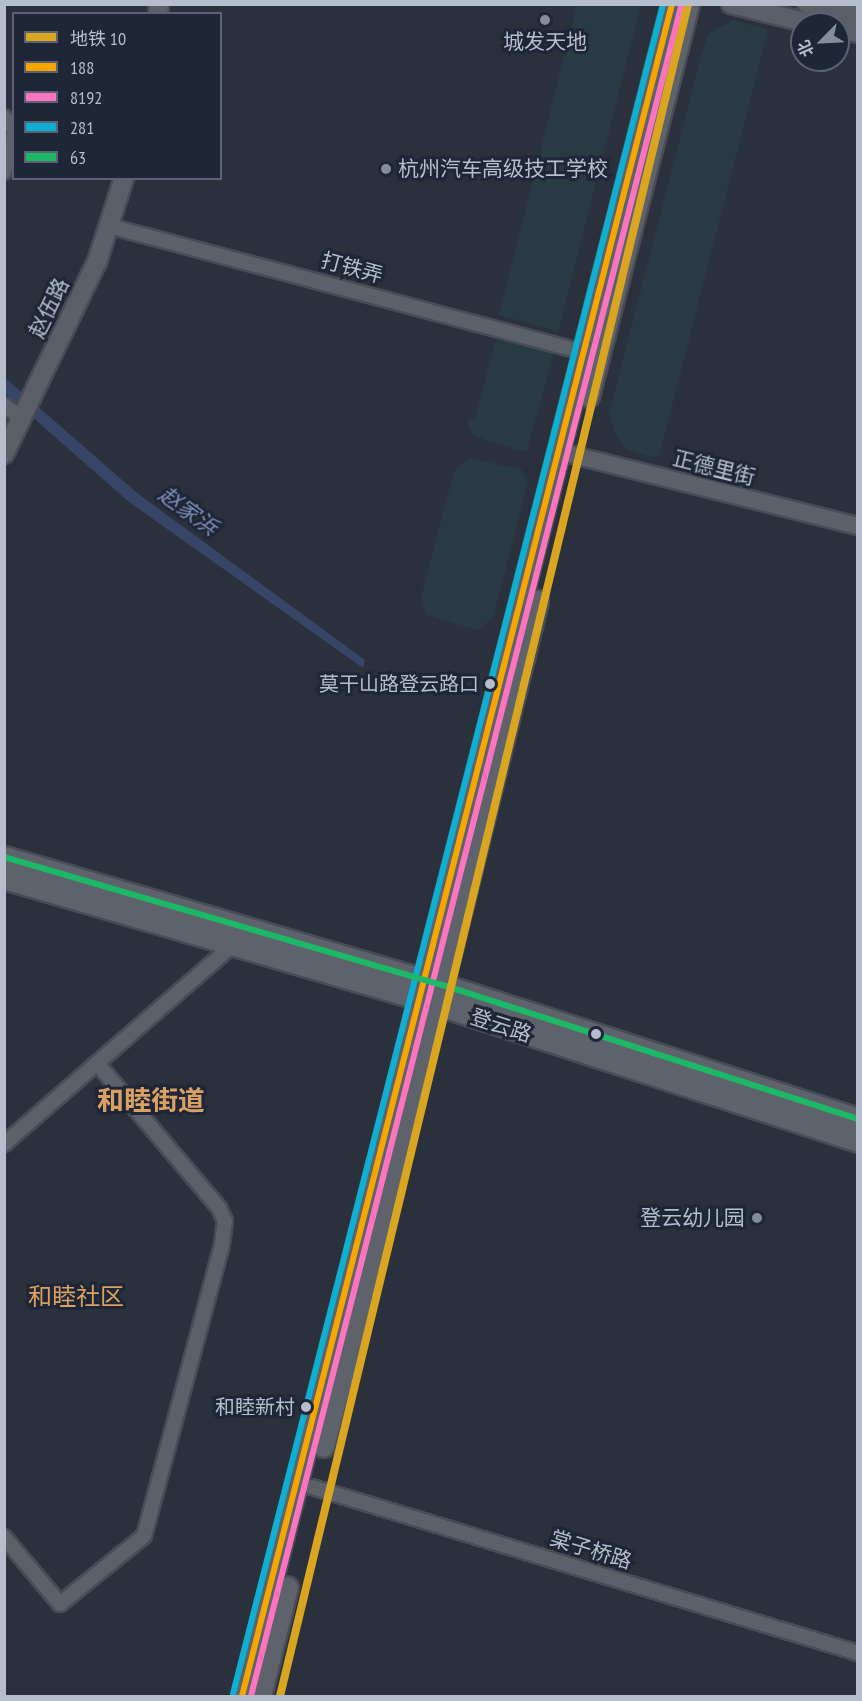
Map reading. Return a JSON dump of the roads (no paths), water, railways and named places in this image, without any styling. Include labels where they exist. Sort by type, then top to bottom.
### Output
[{"type":"main road","points":[[567,453],[584,352],[672,4]]},
{"type":"main road","points":[[242,1696],[430,993],[567,453],[688,4]]},
{"type":"main road","points":[[731,4],[790,18]]},
{"type":"main road","points":[[807,4],[858,16]]},
{"type":"main road","name":"赵伍路","points":[[4,454],[97,262],[123,180]]},
{"type":"main road","name":"登云路","points":[[4,857],[430,993],[858,1119]]},
{"type":"main road","name":"登云路","points":[[4,878],[234,944],[430,993],[858,1141]]},
{"type":"main road","points":[[260,1696],[430,993]]},
{"type":"street","points":[[4,172],[12,142]]},
{"type":"street","name":"打铁弄","points":[[109,226],[584,352]]},
{"type":"street","points":[[4,405],[22,417]]},
{"type":"street","name":"正德里街","points":[[567,453],[858,526]]},
{"type":"street","points":[[4,1144],[234,944]]},
{"type":"street","points":[[4,1537],[60,1604],[144,1536],[222,1244],[225,1221],[219,1208],[97,1063]]},
{"type":"street","name":"棠子桥路","points":[[312,1487],[858,1653]]},
{"type":"water","points":[[4,377],[137,493],[365,660],[363,668],[129,502],[5,393]]},
{"type":"metro line","name":"10","points":[[280,1696],[688,4]]},
{"type":"place","name":"城发天地","points":[[545,20]]},
{"type":"place","name":"杭州汽车高级技工学校","points":[[386,169]]},
{"type":"place","name":"莫干山路登云路口","points":[[490,684]]},
{"type":"place","name":"登云幼儿园","points":[[757,1218]]},
{"type":"place","name":"和睦新村","points":[[306,1407]]},
{"type":"district","name":"和睦街道","points":[[151,1101]]},
{"type":"district","name":"和睦社区","points":[[76,1297]]},
{"type":"water label","name":"赵家浜","points":[[188,511]]}]
